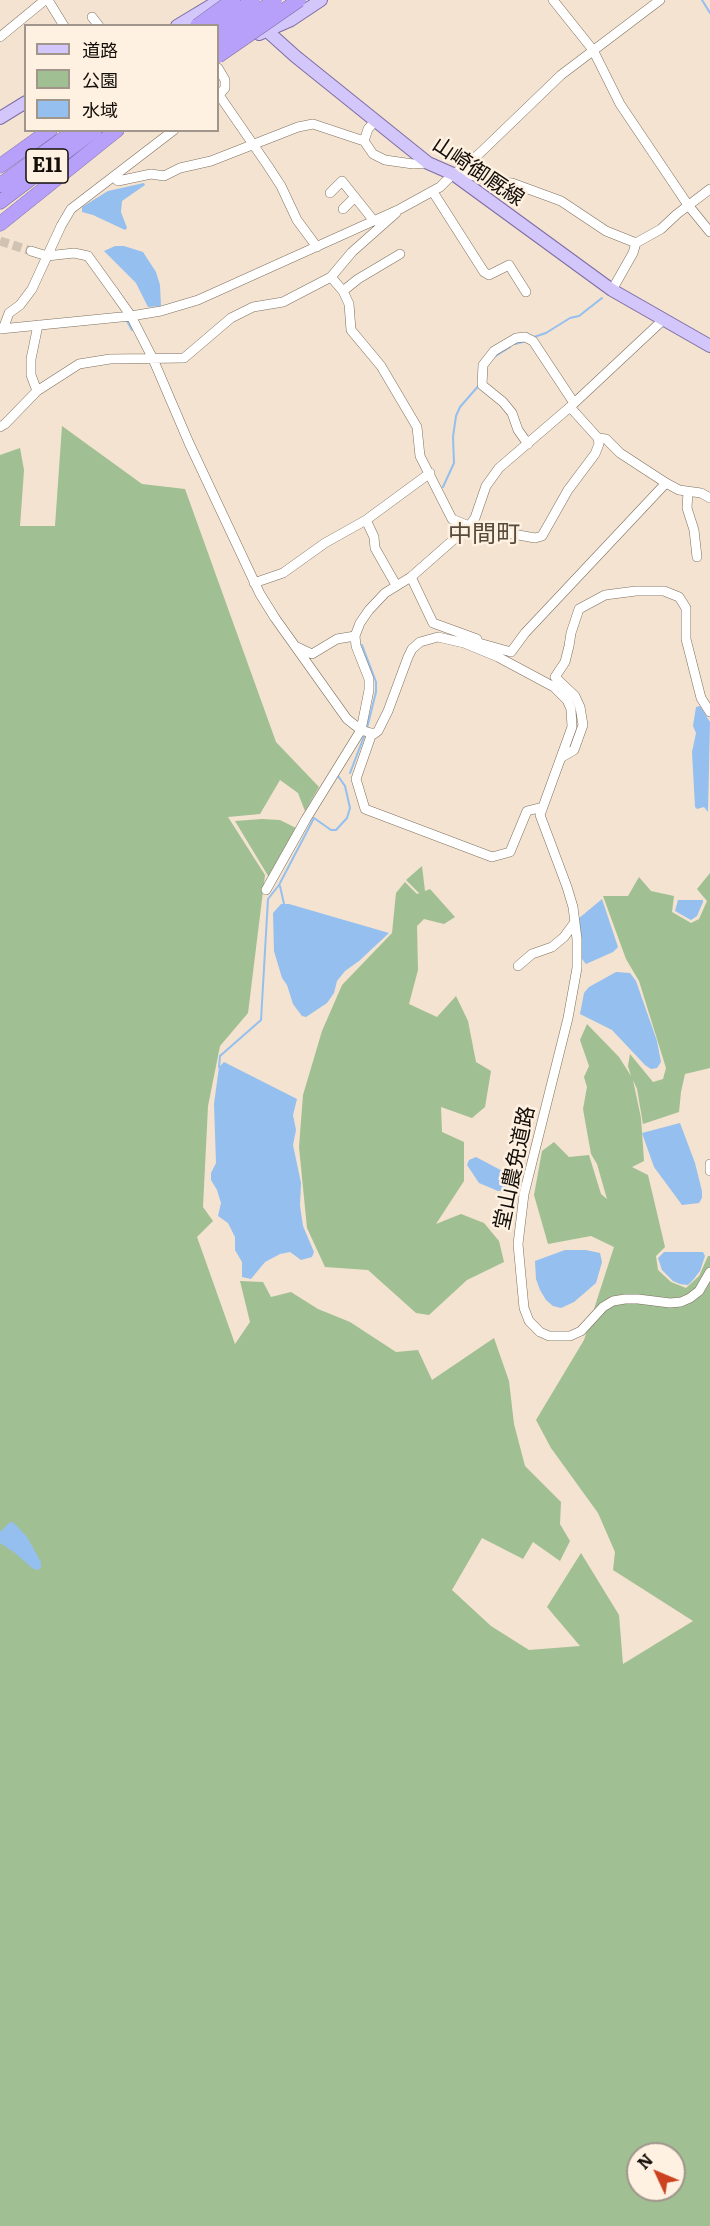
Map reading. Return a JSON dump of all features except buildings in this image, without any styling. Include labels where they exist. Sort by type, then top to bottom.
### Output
[{"type":"highway","points":[[219,40],[275,0]]},
{"type":"highway","points":[[219,55],[299,0]]},
{"type":"highway","points":[[200,24],[244,1]]},
{"type":"highway","points":[[219,25],[244,1]]},
{"type":"highway","points":[[0,166],[47,132]]},
{"type":"highway","name":"E11","points":[[0,185],[72,132]]},
{"type":"highway","name":"E11","points":[[0,202],[92,132]]},
{"type":"highway","points":[[0,224],[115,132]]},
{"type":"main road","points":[[180,24],[219,0]]},
{"type":"main road","points":[[219,47],[266,32],[291,20],[321,0]]},
{"type":"main road","name":"山崎御厩線","points":[[244,1],[266,32],[428,163],[455,173],[612,290],[710,346]]},
{"type":"main road","points":[[0,118],[24,103]]},
{"type":"street","points":[[0,38],[47,0],[63,24]]},
{"type":"street","points":[[553,0],[593,50],[620,104],[690,208],[710,232]]},
{"type":"street","points":[[1,329],[131,316],[161,311],[198,300],[400,209],[433,192],[479,154],[561,75],[660,0]]},
{"type":"street","points":[[92,17],[97,24]]},
{"type":"street","points":[[219,70],[225,80],[225,88],[219,95]]},
{"type":"street","points":[[219,97],[281,186],[297,220],[317,247]]},
{"type":"street","points":[[364,141],[368,129],[375,121]]},
{"type":"street","points":[[115,178],[118,181],[152,174],[164,176],[180,168],[211,161],[298,127],[313,124],[364,141],[373,154],[385,160],[413,164],[428,163]]},
{"type":"street","points":[[1,329],[9,313],[20,305],[32,289],[61,226],[72,209],[172,132]]},
{"type":"street","points":[[455,173],[490,181],[512,183],[561,201],[606,231],[636,243]]},
{"type":"street","points":[[330,193],[342,182],[374,221]]},
{"type":"street","points":[[612,290],[633,253],[636,243],[661,230],[710,189]]},
{"type":"street","points":[[433,192],[484,272],[489,276],[509,265],[526,292]]},
{"type":"street","points":[[343,209],[355,198]]},
{"type":"street","points":[[0,427],[37,391],[80,364],[110,359],[184,358],[231,318],[254,307],[290,299],[331,277],[352,252],[400,209]]},
{"type":"street","points":[[31,251],[47,256],[74,253],[88,256],[131,316],[153,359],[254,583],[275,618],[347,719],[366,732],[378,731],[408,657],[412,649],[420,642],[438,637],[511,652],[525,633],[666,483]]},
{"type":"street","points":[[343,291],[358,279],[400,254]]},
{"type":"street","points":[[331,277],[343,291],[349,304],[351,330],[381,366],[417,427],[420,456],[452,519],[470,526],[535,538],[542,536],[568,490],[595,454],[599,444],[598,438],[572,405],[529,339],[516,338],[494,351],[483,365],[482,385],[503,402],[512,413],[518,430],[528,444]]},
{"type":"street","points":[[478,646],[554,687],[567,700],[572,715],[572,727],[541,811],[527,811],[510,852],[492,857],[364,809],[356,779],[366,732],[369,679],[356,646],[355,636],[369,610],[396,585],[411,577],[470,526],[491,477],[663,321]]},
{"type":"street","points":[[37,391],[32,375],[31,358],[38,325]]},
{"type":"street","points":[[598,438],[606,440],[620,453],[679,490],[701,493],[710,498]]},
{"type":"street","points":[[254,583],[283,573],[325,543],[366,520],[430,473]]},
{"type":"street","points":[[688,492],[687,508],[694,530],[697,557]]},
{"type":"street","points":[[366,520],[374,537],[375,548],[396,585]]},
{"type":"street","points":[[411,577],[433,623],[477,639],[478,646]]},
{"type":"street","points":[[562,757],[574,750],[583,725],[575,696],[555,677],[565,662],[570,633],[579,609],[605,596],[636,591],[664,591],[679,597],[686,608],[686,639],[701,698],[710,712]]},
{"type":"street","points":[[295,646],[312,654],[338,639],[355,636]]},
{"type":"street","points":[[701,698],[710,691]]},
{"type":"street","points":[[266,890],[306,819],[366,732]]},
{"type":"street","name":"堂山農免道路","points":[[541,811],[567,887],[575,922],[577,968],[524,1194],[518,1244],[524,1308],[529,1321],[540,1332],[549,1336],[570,1336],[581,1331],[603,1307],[613,1301],[638,1299],[670,1303],[690,1298],[699,1291],[710,1272]]},
{"type":"street","points":[[518,966],[532,954],[552,947],[564,937],[575,922]]},
{"type":"street","points":[[710,1164],[710,1171]]},
{"type":"green space","points":[[62,426],[142,484],[185,489],[276,742],[319,787],[305,811],[298,793],[280,780],[260,814],[228,817],[265,875],[248,1013],[220,1046],[208,1106],[203,1207],[213,1221],[197,1237],[235,1344],[250,1322],[240,1281],[263,1282],[271,1297],[291,1292],[318,1309],[350,1322],[396,1352],[418,1350],[432,1380],[494,1338],[509,1381],[514,1424],[525,1466],[561,1502],[560,1524],[570,1541],[560,1561],[533,1542],[523,1559],[482,1538],[452,1590],[491,1626],[529,1650],[580,1646],[547,1607],[581,1553],[619,1615],[623,1664],[693,1621],[613,1570],[615,1552],[598,1513],[551,1448],[536,1420],[584,1340],[614,1247],[591,1236],[548,1244],[534,1195],[542,1151],[554,1142],[569,1157],[589,1155],[601,1194],[607,1199],[597,1164],[591,1154],[583,1109],[587,1087],[584,1077],[589,1066],[580,1040],[587,1024],[619,1057],[631,1076],[628,1066],[630,1054],[653,1082],[663,1079],[666,1068],[639,981],[626,959],[603,896],[628,896],[639,877],[651,891],[674,896],[672,912],[691,923],[699,919],[707,901],[697,889],[710,873],[710,1068],[685,1074],[679,1112],[643,1124],[637,1089],[633,1080],[641,1118],[644,1161],[632,1167],[648,1175],[665,1247],[656,1256],[658,1270],[671,1282],[686,1288],[699,1276],[710,1256],[710,2226],[0,2226],[0,455],[20,448],[24,470],[20,526],[55,526]]},
{"type":"green space","points":[[280,820],[296,828],[270,879],[235,821]]},
{"type":"green space","points":[[422,866],[425,891],[430,889],[455,917],[444,924],[424,919],[417,926],[418,970],[409,1004],[437,1017],[456,996],[468,1021],[476,1062],[491,1071],[485,1107],[472,1118],[441,1107],[442,1132],[464,1142],[464,1181],[436,1224],[461,1214],[484,1223],[499,1241],[504,1262],[467,1280],[429,1315],[416,1313],[368,1270],[325,1267],[307,1228],[299,1147],[303,1095],[322,1031],[342,985],[392,933],[396,893],[405,882],[417,894],[422,892],[419,893],[406,880]]},
{"type":"water","points":[[144,183],[145,185],[122,201],[121,212],[127,228],[125,230],[82,212],[82,207],[108,191]]},
{"type":"water","points":[[115,246],[124,246],[143,252],[156,272],[160,285],[161,306],[148,307],[136,283],[104,251]]},
{"type":"water","points":[[700,706],[710,722],[708,812],[704,807],[697,809],[695,807],[692,752],[696,733],[693,726],[696,707]]},
{"type":"water","points":[[602,899],[618,947],[613,952],[586,964],[582,959],[578,919]]},
{"type":"water","points":[[678,900],[703,900],[703,902],[697,916],[691,920],[675,911]]},
{"type":"water","points":[[281,904],[289,904],[389,933],[345,971],[337,981],[334,993],[327,1003],[306,1017],[302,1016],[293,1004],[274,951],[273,913]]},
{"type":"water","points":[[616,972],[630,973],[636,981],[657,1041],[661,1062],[657,1068],[651,1069],[645,1065],[612,1030],[580,1014],[584,993],[589,987]]},
{"type":"water","points":[[224,1062],[297,1099],[293,1115],[296,1130],[293,1145],[301,1183],[300,1206],[303,1226],[314,1252],[312,1257],[301,1260],[290,1252],[280,1254],[265,1262],[251,1279],[242,1277],[242,1262],[235,1250],[235,1237],[228,1223],[218,1216],[221,1203],[211,1180],[211,1173],[216,1163],[214,1104],[219,1067]]},
{"type":"water","points":[[680,1123],[695,1163],[702,1191],[699,1203],[682,1205],[654,1167],[642,1133]]},
{"type":"water","points":[[476,1157],[525,1183],[521,1193],[511,1190],[498,1191],[479,1183],[467,1165],[469,1160]]},
{"type":"water","points":[[565,1250],[600,1253],[602,1262],[596,1283],[574,1302],[561,1308],[553,1306],[546,1300],[540,1290],[536,1279],[535,1261]]},
{"type":"water","points":[[664,1252],[703,1252],[705,1256],[700,1271],[688,1285],[673,1281],[662,1270],[658,1258]]},
{"type":"water","points":[[13,1522],[27,1537],[41,1562],[41,1568],[37,1570],[32,1568],[0,1543],[0,1532]]},
{"type":"waterway","points":[[702,0],[710,13]]},
{"type":"waterway","points":[[534,337],[546,333],[570,318],[579,316],[602,298]]},
{"type":"waterway","points":[[127,321],[132,330]]},
{"type":"waterway","points":[[515,344],[526,341]]},
{"type":"waterway","points":[[494,357],[510,347]]},
{"type":"waterway","points":[[443,487],[454,463],[453,437],[456,416],[460,407],[480,384]]},
{"type":"waterway","points":[[362,645],[376,682],[376,692],[367,728]]},
{"type":"waterway","points":[[350,773],[365,734]]},
{"type":"waterway","points":[[219,1067],[220,1056],[261,1020],[268,899],[279,885],[314,818],[331,830],[336,830],[347,818],[350,808],[345,786],[338,776]]},
{"type":"waterway","points":[[280,886],[284,904]]},
{"type":"tunnel","points":[[0,241],[31,251]]},
{"type":"district","name":"中間町","points":[[484,535]]}]
